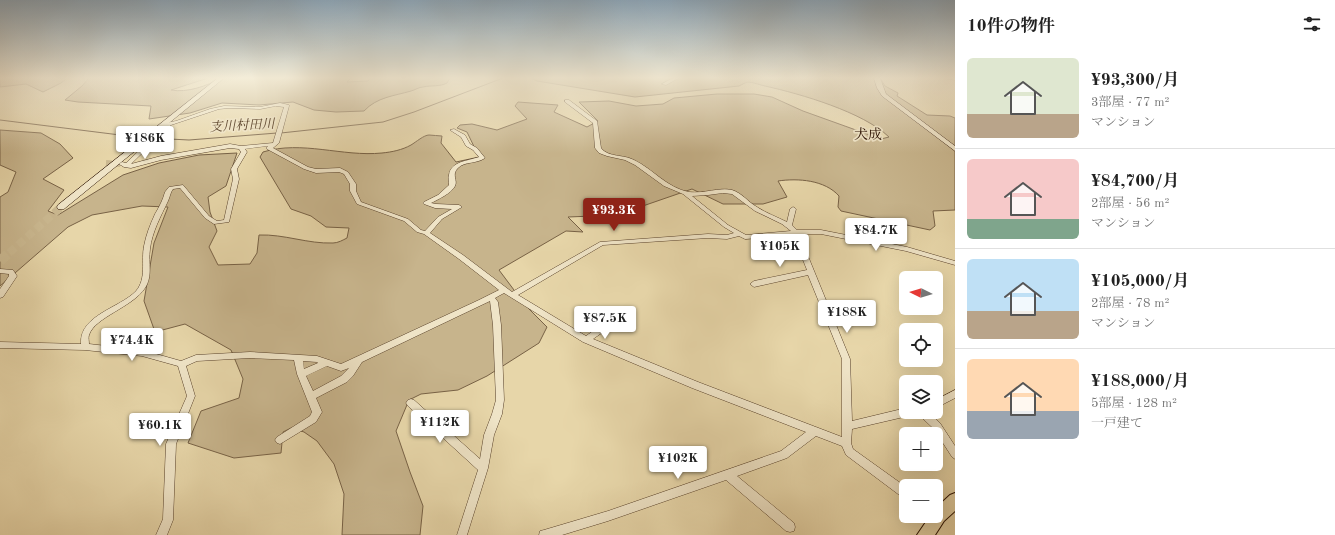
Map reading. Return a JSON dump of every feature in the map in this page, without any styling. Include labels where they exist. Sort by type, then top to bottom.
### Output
[{"type":"main road","points":[[943,510],[955,500]]},
{"type":"main road","points":[[925,535],[932,523]]},
{"type":"street","points":[[61,207],[151,138],[192,103]]},
{"type":"street","points":[[568,103],[595,122],[596,143],[600,152],[605,155],[632,161],[647,170],[667,186],[685,193],[694,195],[722,190],[733,192],[753,208],[788,225],[796,233],[810,272],[846,359],[846,443],[849,452],[899,488]]},
{"type":"street","points":[[895,103],[954,148]]},
{"type":"street","points":[[166,125],[220,108],[260,108],[284,104],[287,106],[276,143],[268,148],[306,168],[316,171],[340,170],[346,173],[353,184],[353,191],[359,203],[406,220],[419,231],[426,233],[504,290],[586,340],[695,385],[846,443]]},
{"type":"street","points":[[426,233],[428,229],[440,218],[459,207],[426,204],[440,196],[452,186],[452,173],[456,166],[482,158],[476,149],[468,145],[463,136],[452,130]]},
{"type":"street","points":[[151,138],[124,165],[230,146],[241,148],[276,143]]},
{"type":"street","points":[[85,347],[85,336],[89,328],[133,296],[143,286],[147,269],[147,244],[161,208],[168,198],[168,192],[172,188],[181,186],[207,217],[216,222],[227,221],[236,179],[234,169],[244,152],[241,148]]},
{"type":"street","points":[[685,193],[745,237],[753,238],[802,232],[828,233],[907,249],[955,263]]},
{"type":"street","points":[[788,225],[790,223],[793,209]]},
{"type":"street","points":[[512,295],[602,243],[708,236],[727,238],[734,237],[739,234]]},
{"type":"street","points":[[0,271],[11,272],[13,276],[0,295]]},
{"type":"street","points":[[754,284],[810,272]]},
{"type":"street","points":[[0,345],[85,347],[142,353],[181,364],[196,358],[250,355],[317,359],[337,368],[341,368],[504,290]]},
{"type":"street","points":[[462,535],[483,468],[489,435],[497,414],[500,400],[497,325],[494,302],[491,297]]},
{"type":"street","points":[[586,340],[610,323]]},
{"type":"street","points":[[280,440],[313,419],[317,412],[301,374],[298,358]]},
{"type":"street","points":[[311,396],[342,380],[350,374],[359,360]]},
{"type":"street","points":[[301,374],[326,363]]},
{"type":"street","points":[[161,535],[168,520],[171,444],[191,396],[181,364]]},
{"type":"street","points":[[337,368],[342,380]]},
{"type":"street","points":[[943,400],[955,394]]},
{"type":"street","points":[[411,403],[483,468]]},
{"type":"street","points":[[847,426],[899,414]]},
{"type":"street","points":[[930,419],[937,426],[955,454]]},
{"type":"street","points":[[544,535],[608,516],[784,455],[815,431]]},
{"type":"street","points":[[727,474],[790,527]]},
{"type":"shaded area","points":[[96,103],[282,103],[259,105],[222,103],[190,113],[149,119],[151,106]]},
{"type":"shaded area","points":[[296,103],[374,103],[364,111],[336,112],[314,110]]},
{"type":"shaded area","points":[[517,103],[558,105],[554,112],[587,127],[598,121],[580,103],[620,103],[636,106],[665,103],[785,103],[803,111],[881,139],[889,137],[878,128],[864,120],[825,103],[908,103],[927,115],[950,116],[955,118],[955,210],[933,211],[935,226],[930,230],[841,211],[838,207],[839,196],[826,186],[811,181],[786,180],[778,181],[787,197],[763,204],[723,204],[692,189],[637,208],[610,210],[593,216],[568,217],[583,232],[566,231],[499,270],[526,306],[547,327],[539,343],[487,376],[458,390],[421,394],[409,400],[396,431],[423,506],[420,535],[342,535],[344,494],[334,464],[317,441],[304,432],[291,428],[283,432],[281,453],[234,458],[188,443],[201,411],[239,398],[243,379],[231,350],[185,324],[155,332],[144,301],[154,243],[168,207],[142,206],[92,215],[68,227],[0,286],[0,197],[8,192],[16,172],[0,165],[0,130],[41,133],[60,144],[73,158],[43,179],[64,190],[48,211],[58,215],[123,175],[159,163],[199,155],[237,153],[226,186],[208,197],[210,212],[217,231],[209,247],[218,265],[250,264],[257,253],[259,235],[278,236],[324,243],[333,243],[347,238],[349,228],[326,227],[311,216],[291,209],[260,157],[263,152],[278,149],[307,148],[367,154],[382,153],[404,148],[427,135],[431,135],[442,136],[441,143],[456,162],[479,157],[467,132],[457,128],[460,125],[472,124],[497,130],[527,119],[515,106]]},
{"type":"waterway","name":"支川村田川","points":[[281,133],[383,122],[438,103]]},
{"type":"waterway","name":"支川村田川","points":[[0,120],[144,138]]},
{"type":"waterway","name":"支川村田川","points":[[150,138],[189,140],[277,133]]},
{"type":"tunnel","points":[[106,163],[120,164]]},
{"type":"tunnel","points":[[9,253],[61,207]]},
{"type":"tunnel","points":[[0,261],[10,252]]},
{"type":"district","name":"犬成","points":[[868,135]]}]
